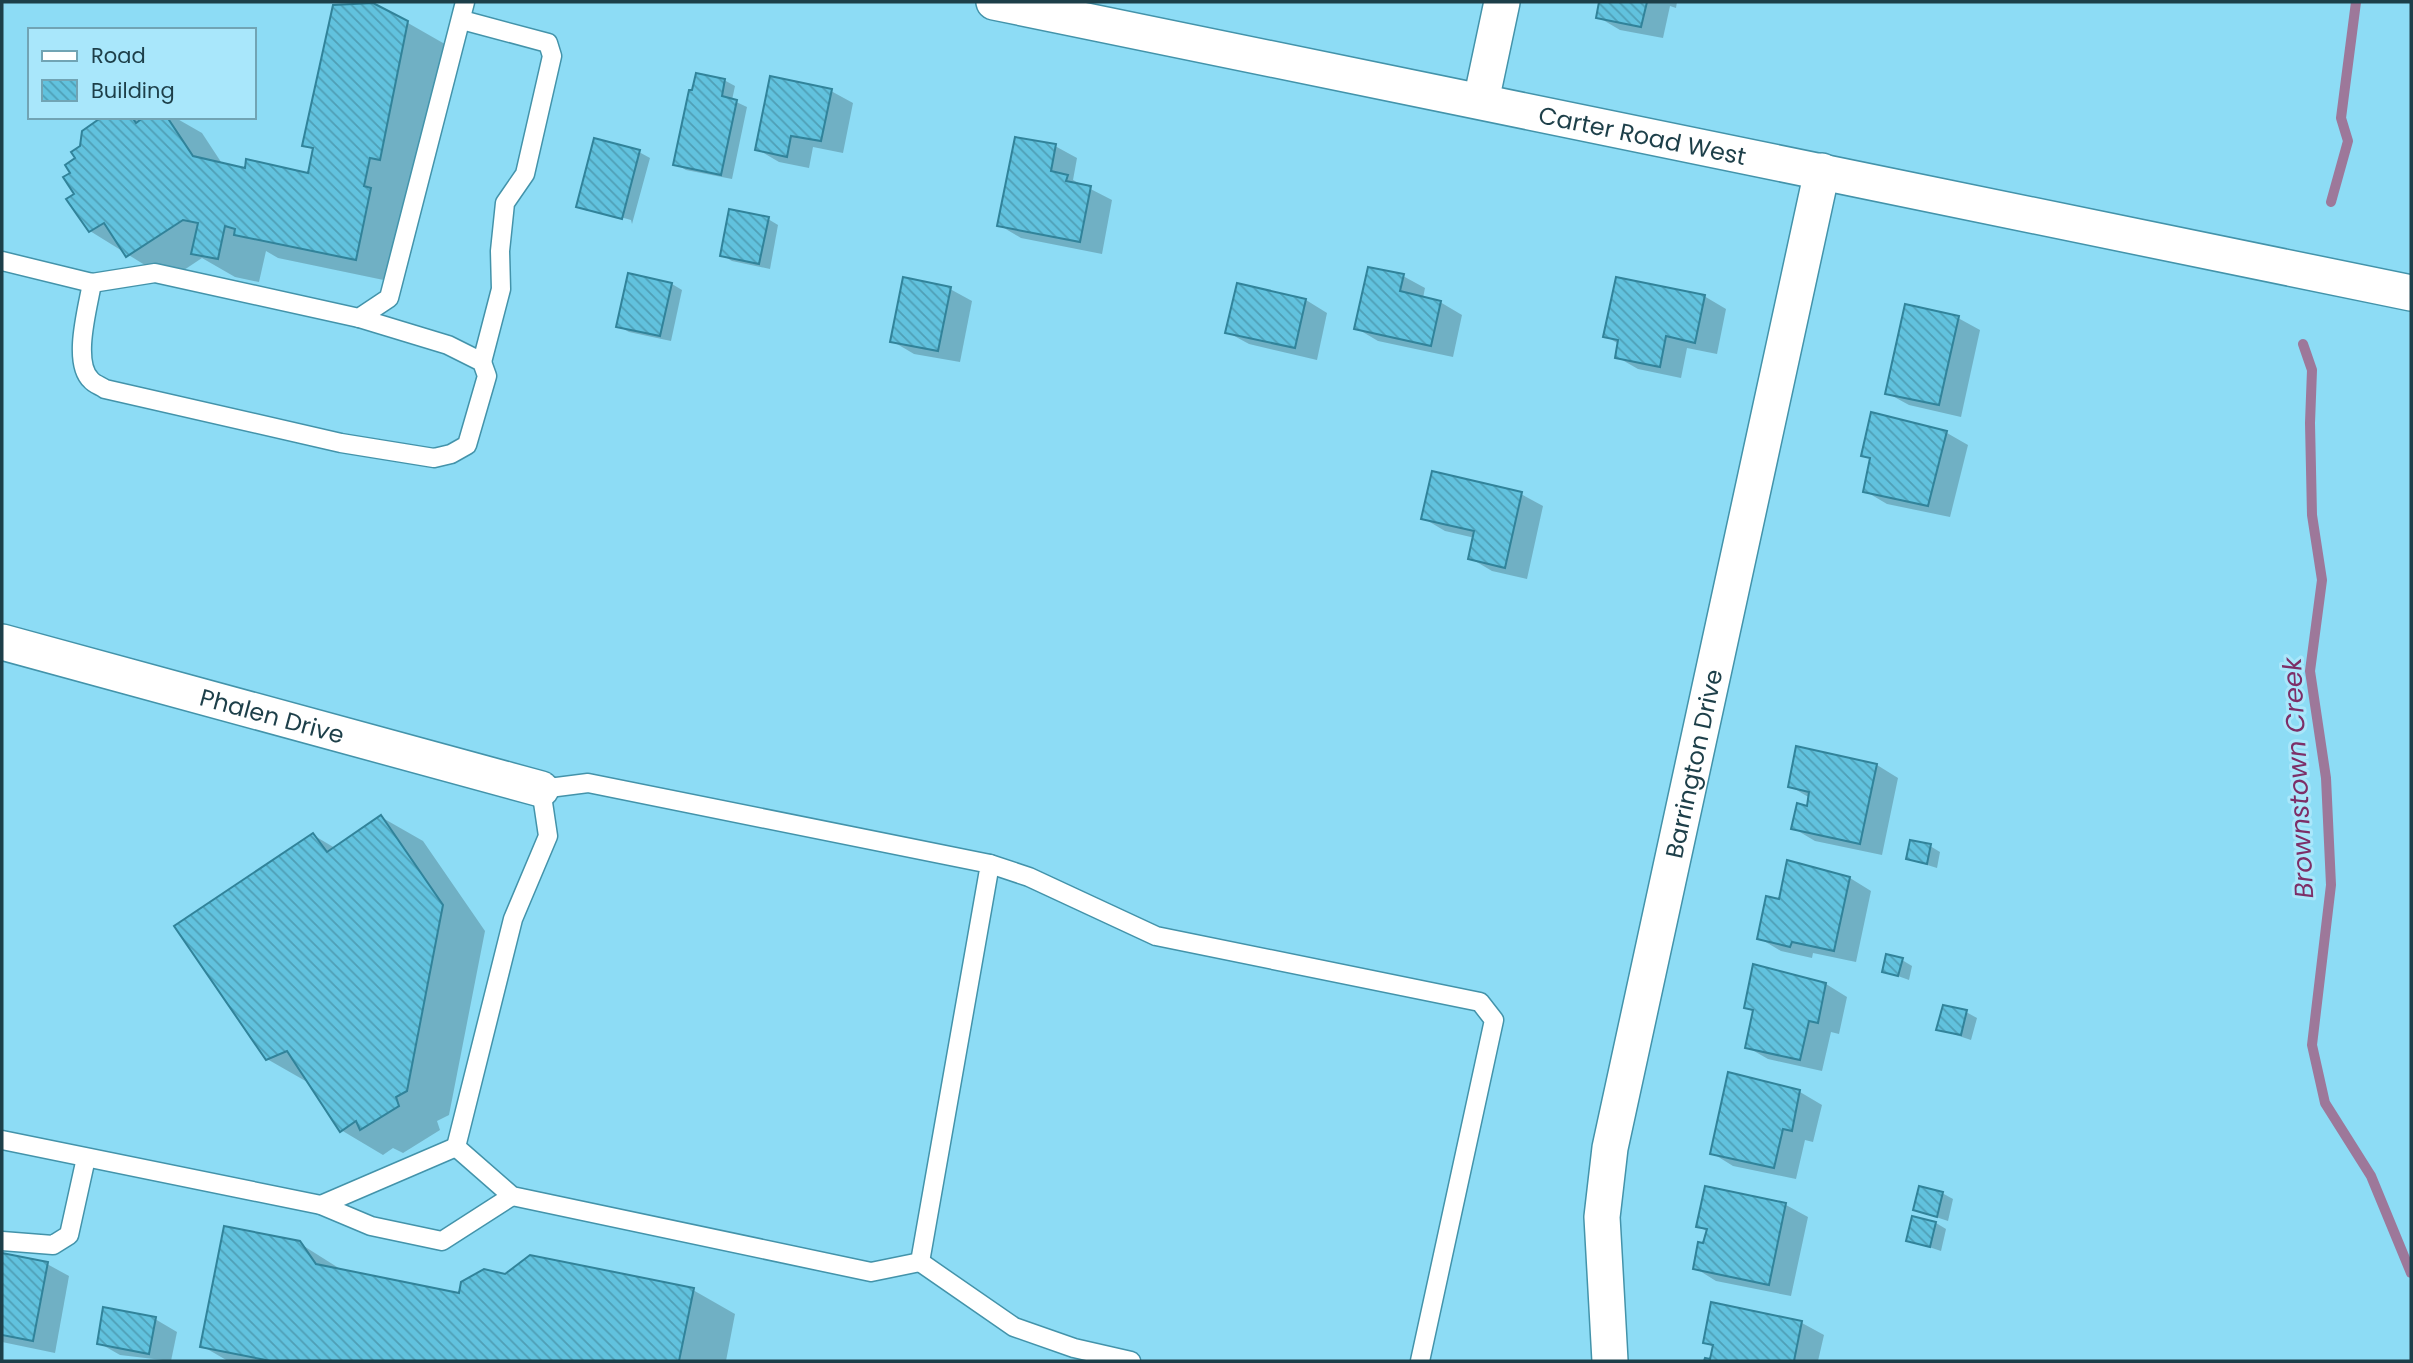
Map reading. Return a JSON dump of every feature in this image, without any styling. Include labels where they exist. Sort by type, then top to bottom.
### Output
[{"type":"street","name":"Carter Road West","points":[[993,2],[2411,293]]},
{"type":"street","points":[[1481,101],[1502,2]]},
{"type":"street","name":"Barrington Drive","points":[[1610,1361],[1602,1217],[1610,1148],[1822,172]]},
{"type":"street","name":"Phalen Drive","points":[[2,642],[541,789]]},
{"type":"lane","points":[[359,318],[389,298],[465,2]]},
{"type":"lane","points":[[92,283],[81,349],[83,369],[91,380],[105,389],[341,443],[434,458],[451,454],[467,444],[486,376],[482,362],[502,289],[500,251],[505,203],[525,174],[552,55],[548,43],[462,20]]},
{"type":"lane","points":[[2,261],[92,283],[155,273],[359,318],[448,345],[482,362]]},
{"type":"lane","points":[[456,1147],[513,919],[548,836],[541,789],[589,783],[990,864],[1029,877],[1156,936],[1480,1002],[1494,1020],[1420,1361]]},
{"type":"lane","points":[[920,1262],[990,864]]},
{"type":"lane","points":[[2,1140],[321,1205],[371,1226],[442,1241],[512,1196]]},
{"type":"lane","points":[[456,1147],[512,1196],[871,1272],[920,1262],[1014,1327],[1074,1348],[1131,1361]]},
{"type":"lane","points":[[321,1205],[456,1147]]},
{"type":"lane","points":[[2,1241],[53,1245],[69,1236],[86,1158]]},
{"type":"building","points":[[1599,2],[1647,2],[1641,27],[1596,18]]},
{"type":"building","points":[[373,3],[408,21],[380,160],[370,158],[364,186],[371,188],[356,260],[234,235],[235,229],[225,226],[218,259],[191,254],[198,223],[183,220],[126,257],[104,223],[89,232],[66,199],[74,194],[63,177],[70,173],[65,165],[75,158],[71,152],[80,146],[82,131],[99,119],[133,119],[136,123],[141,119],[168,119],[193,156],[245,168],[246,159],[308,173],[313,148],[302,146],[333,5]]},
{"type":"building","points":[[696,73],[725,79],[722,96],[737,100],[721,175],[673,165],[689,90],[692,90]]},
{"type":"building","points":[[770,76],[832,89],[821,141],[791,136],[787,157],[755,150]]},
{"type":"building","points":[[1015,137],[1056,144],[1051,171],[1068,175],[1066,181],[1091,186],[1080,242],[997,226]]},
{"type":"building","points":[[594,138],[640,150],[622,219],[576,207]]},
{"type":"building","points":[[729,209],[769,217],[759,264],[720,256]]},
{"type":"building","points":[[1368,267],[1404,274],[1400,291],[1441,301],[1431,346],[1354,329]]},
{"type":"building","points":[[628,273],[672,283],[660,336],[616,327]]},
{"type":"building","points":[[903,277],[951,287],[938,351],[890,342]]},
{"type":"building","points":[[1616,277],[1705,295],[1695,343],[1666,336],[1660,367],[1615,358],[1618,340],[1603,337]]},
{"type":"building","points":[[1237,283],[1306,299],[1295,348],[1225,333]]},
{"type":"building","points":[[1905,304],[1959,316],[1939,405],[1885,394]]},
{"type":"building","points":[[1871,412],[1947,431],[1928,506],[1863,492],[1870,458],[1861,456]]},
{"type":"building","points":[[1432,471],[1522,492],[1505,568],[1468,559],[1474,531],[1421,519]]},
{"type":"building","points":[[1796,746],[1877,764],[1860,844],[1791,829],[1797,803],[1807,806],[1809,792],[1788,787]]},
{"type":"building","points":[[381,815],[443,905],[407,1091],[396,1097],[399,1106],[360,1130],[356,1121],[340,1132],[287,1051],[266,1060],[174,926],[313,833],[327,852]]},
{"type":"building","points":[[1910,840],[1931,844],[1927,864],[1906,859]]},
{"type":"building","points":[[1787,860],[1850,877],[1834,951],[1792,942],[1790,947],[1757,939],[1766,896],[1779,899]]},
{"type":"building","points":[[1886,954],[1903,958],[1898,976],[1882,972]]},
{"type":"building","points":[[1753,964],[1826,983],[1818,1023],[1809,1021],[1800,1060],[1745,1048],[1753,1010],[1744,1008]]},
{"type":"building","points":[[1943,1005],[1967,1010],[1961,1035],[1936,1030]]},
{"type":"building","points":[[1728,1072],[1800,1090],[1792,1131],[1783,1129],[1774,1168],[1710,1154]]},
{"type":"building","points":[[1705,1186],[1786,1203],[1769,1285],[1693,1269],[1698,1242],[1703,1243],[1707,1229],[1696,1227]]},
{"type":"building","points":[[1919,1186],[1943,1192],[1937,1217],[1913,1210]]},
{"type":"building","points":[[1912,1216],[1936,1222],[1930,1247],[1906,1241]]},
{"type":"building","points":[[224,1226],[300,1241],[316,1264],[459,1293],[461,1282],[484,1269],[505,1274],[530,1255],[694,1288],[679,1361],[271,1361],[200,1347]]},
{"type":"building","points":[[2,1253],[48,1262],[33,1341],[2,1335]]},
{"type":"building","points":[[1711,1302],[1802,1321],[1794,1361],[1704,1361],[1705,1358],[1710,1359],[1713,1345],[1703,1343]]},
{"type":"building","points":[[103,1307],[156,1317],[149,1354],[97,1344]]},
{"type":"waterway","name":"Brownstown Creek","points":[[2331,202],[2348,141],[2341,118],[2356,2]]},
{"type":"waterway","name":"Brownstown Creek","points":[[2303,344],[2312,370],[2312,515],[2322,580],[2310,671],[2326,778],[2331,885],[2312,1045],[2325,1103],[2371,1176],[2411,1273]]}]
